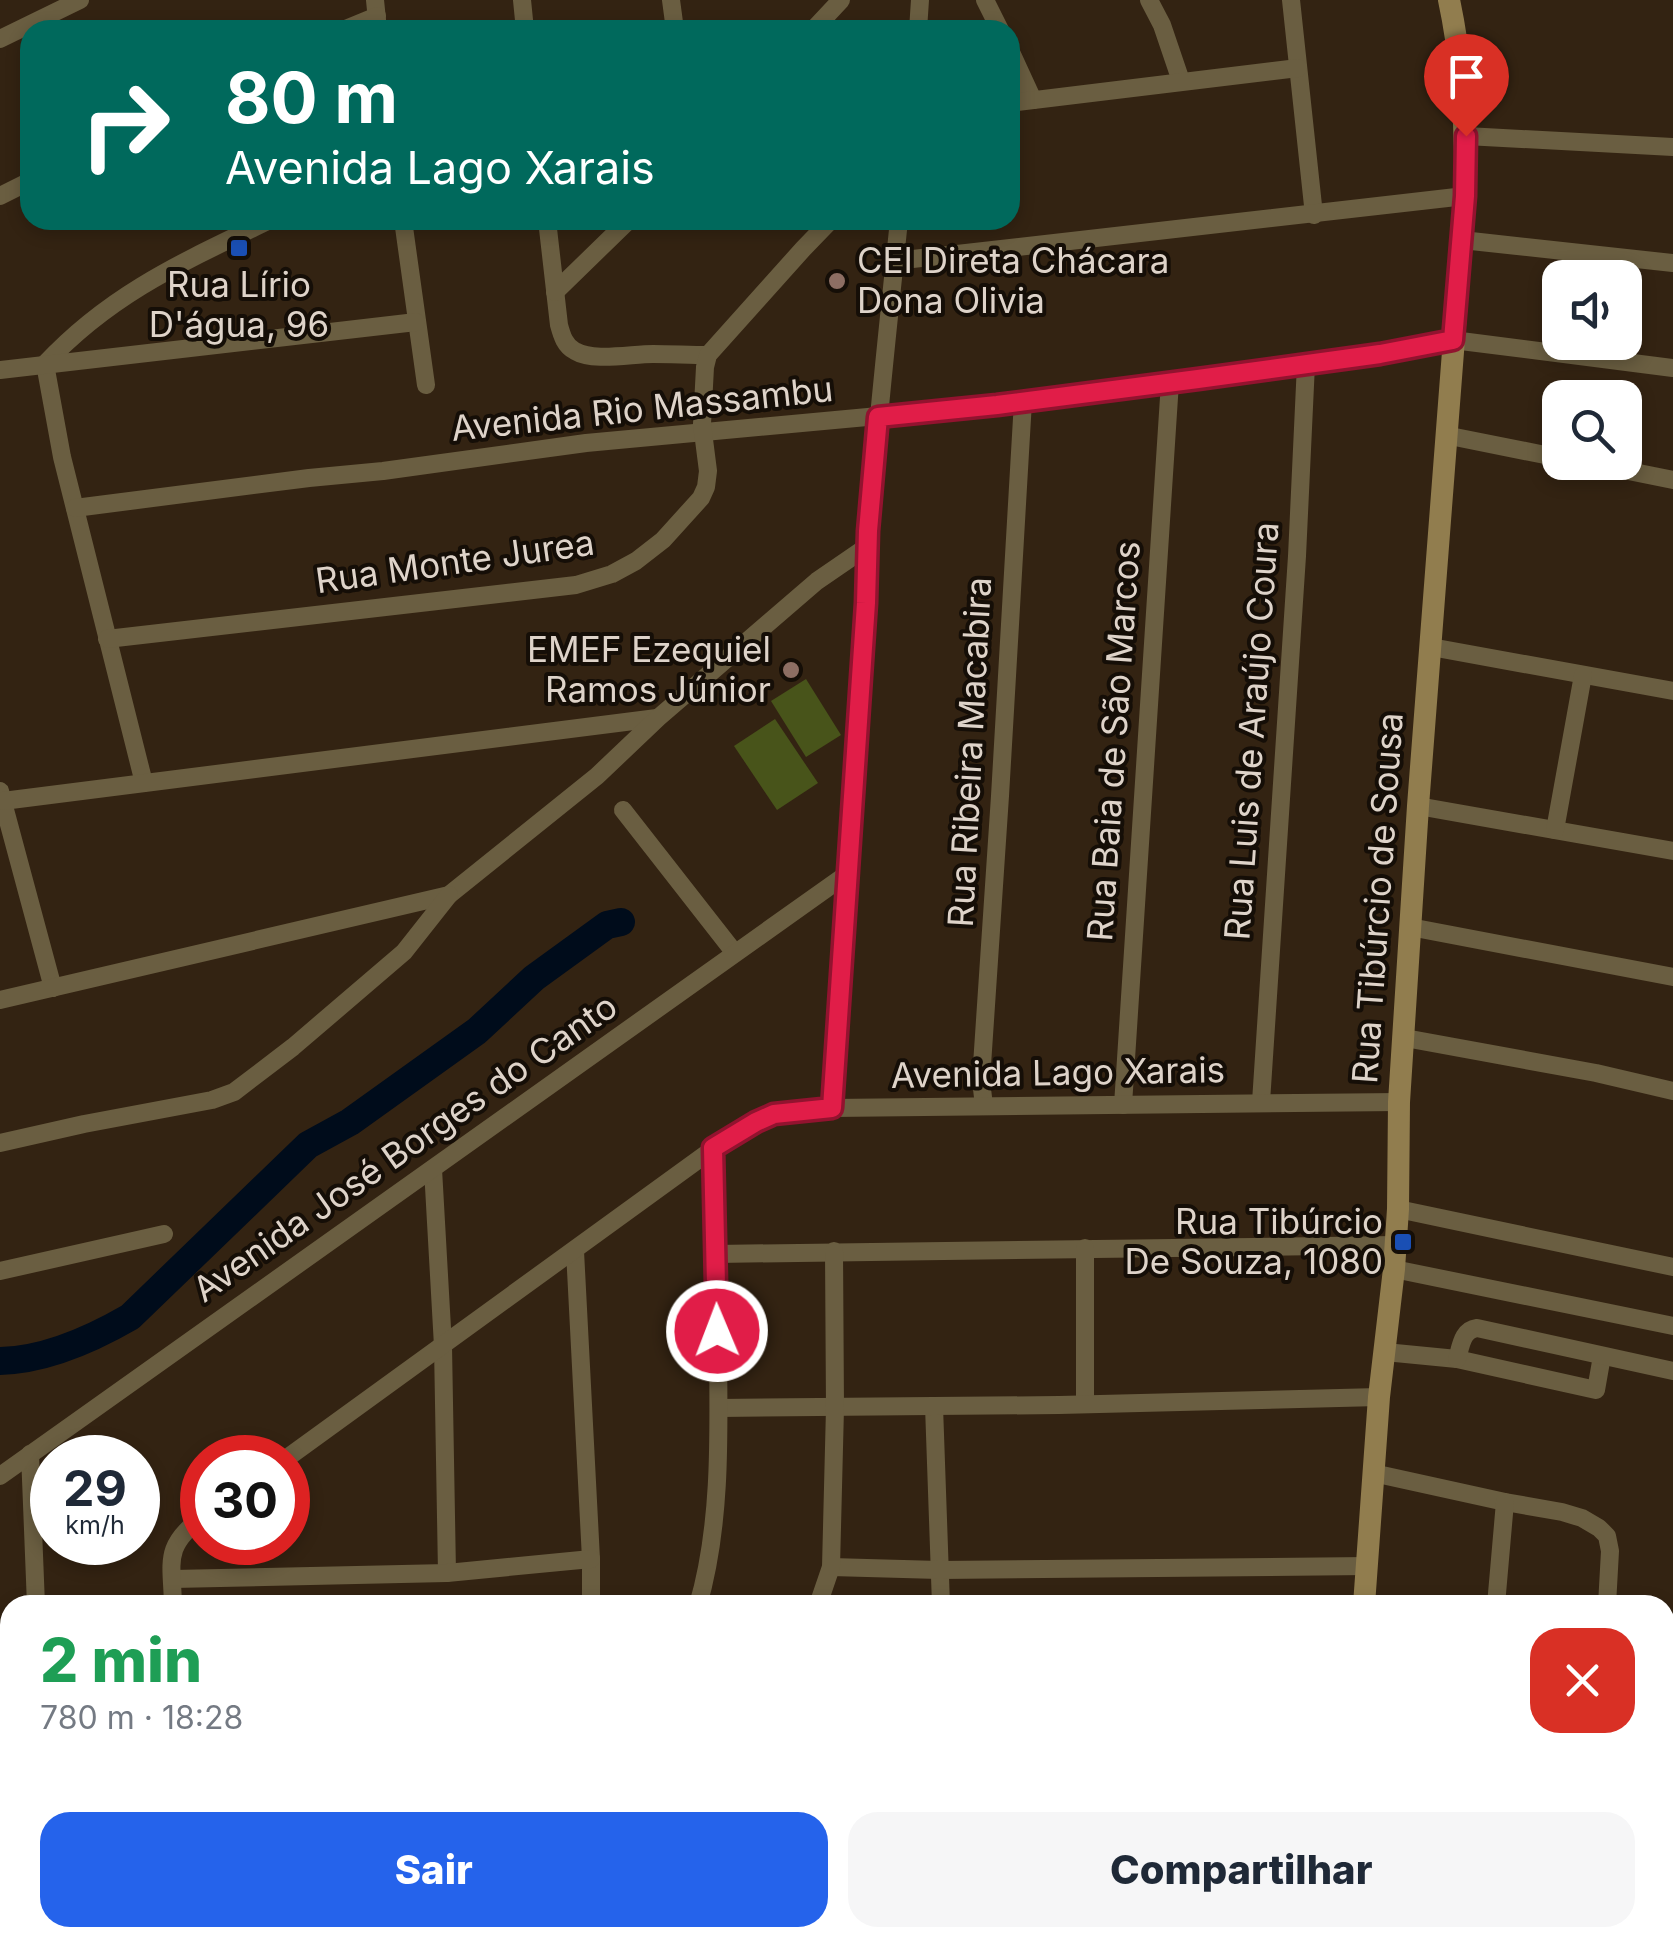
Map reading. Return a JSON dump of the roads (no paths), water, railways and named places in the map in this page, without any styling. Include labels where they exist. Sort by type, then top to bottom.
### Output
[{"type":"main road","name":"Rua Tibúrcio de Sousa","points":[[1365,1595],[1396,1245],[1410,927],[1465,196],[1461,68],[1448,0]]},
{"type":"street","points":[[39,20],[80,0]]},
{"type":"street","points":[[823,20],[842,0]]},
{"type":"street","points":[[1149,0],[1181,81]]},
{"type":"street","points":[[1291,0],[1314,215]]},
{"type":"street","points":[[1020,101],[1298,68]]},
{"type":"street","points":[[1020,72],[1033,100]]},
{"type":"street","points":[[1466,136],[1673,147]]},
{"type":"street","points":[[895,261],[1465,196]]},
{"type":"street","points":[[45,364],[76,332],[128,293],[249,230]]},
{"type":"street","points":[[404,230],[426,385]]},
{"type":"street","points":[[548,230],[562,338],[572,350],[593,356],[708,355],[821,230]]},
{"type":"street","points":[[555,292],[618,230]]},
{"type":"street","points":[[832,1108],[868,546],[898,230]]},
{"type":"street","points":[[1462,240],[1673,263]]},
{"type":"street","points":[[0,370],[416,322]]},
{"type":"street","name":"Avenida Rio Massambu","points":[[75,508],[586,443],[1023,401],[1380,354],[1453,340],[1673,368]]},
{"type":"street","name":"Rua Monte Jurea","points":[[107,639],[576,585],[612,574],[663,540],[701,498],[706,487],[702,403],[708,355]]},
{"type":"street","points":[[45,364],[62,458],[144,783]]},
{"type":"street","name":"Rua Luis de Araújo Coura","points":[[1260,1102],[1306,364]]},
{"type":"street","name":"Rua Baia de São Marcos","points":[[1124,1105],[1170,382]]},
{"type":"street","name":"Rua Ribeira Macabira","points":[[984,1106],[981,1080],[1023,401]]},
{"type":"street","points":[[1445,434],[1542,454]]},
{"type":"street","points":[[1642,474],[1673,480]]},
{"type":"street","points":[[0,1144],[212,1100],[234,1092],[293,1048],[404,952],[450,894],[596,776],[817,582],[868,546]]},
{"type":"street","points":[[1431,647],[1673,691]]},
{"type":"street","points":[[1555,830],[1583,675]]},
{"type":"street","points":[[53,988],[1,796],[144,783],[658,718]]},
{"type":"street","points":[[1418,806],[1672,847]]},
{"type":"street","points":[[623,810],[734,952]]},
{"type":"street","name":"Avenida José Borges do Canto","points":[[57,1435],[847,874]]},
{"type":"street","points":[[0,1000],[450,894]]},
{"type":"street","points":[[1410,927],[1673,977]]},
{"type":"street","points":[[1405,1038],[1673,1091]]},
{"type":"street","name":"Avenida Lago Xarais","points":[[310,1441],[713,1148],[774,1114],[832,1108],[1400,1102]]},
{"type":"street","points":[[701,1595],[717,1487],[713,1148]]},
{"type":"street","points":[[433,1169],[443,1346],[447,1573]]},
{"type":"street","points":[[1398,1209],[1673,1266]]},
{"type":"street","points":[[0,1272],[164,1234]]},
{"type":"street","points":[[716,1254],[1396,1245]]},
{"type":"street","points":[[1085,1248],[1085,1404]]},
{"type":"street","points":[[575,1251],[591,1595]]},
{"type":"street","points":[[821,1595],[831,1567],[834,1251]]},
{"type":"street","points":[[1394,1270],[1673,1326]]},
{"type":"street","points":[[1457,1359],[1464,1336],[1477,1328],[1673,1371]]},
{"type":"street","points":[[1385,1352],[1457,1359],[1596,1390],[1602,1356]]},
{"type":"street","points":[[719,1408],[1380,1397]]},
{"type":"street","points":[[934,1406],[940,1595]]},
{"type":"street","name":"Avenida José Borges do Canto","points":[[0,1476],[30,1454]]},
{"type":"street","points":[[1373,1473],[1582,1518],[1607,1536],[1608,1595]]},
{"type":"street","points":[[1497,1595],[1505,1502]]},
{"type":"street","points":[[173,1595],[170,1562],[180,1538]]},
{"type":"street","points":[[172,1579],[447,1573],[591,1560]]},
{"type":"street","points":[[34,1565],[36,1595]]},
{"type":"street","points":[[831,1567],[939,1570],[1368,1566]]},
{"type":"waterway","points":[[0,1361],[68,1347],[130,1317],[308,1145],[350,1122],[477,1031],[534,978],[607,925],[621,922]]},
{"type":"place","name":"Rua Lírio D'água, 96","points":[[239,248]]},
{"type":"place","name":"CEI Direta Chácara Dona Olivia","points":[[837,281]]},
{"type":"place","name":"EMEF Ezequiel Ramos Júnior","points":[[791,670]]},
{"type":"place","name":"Rua Tibúrcio De Souza, 1080","points":[[1403,1242]]}]
